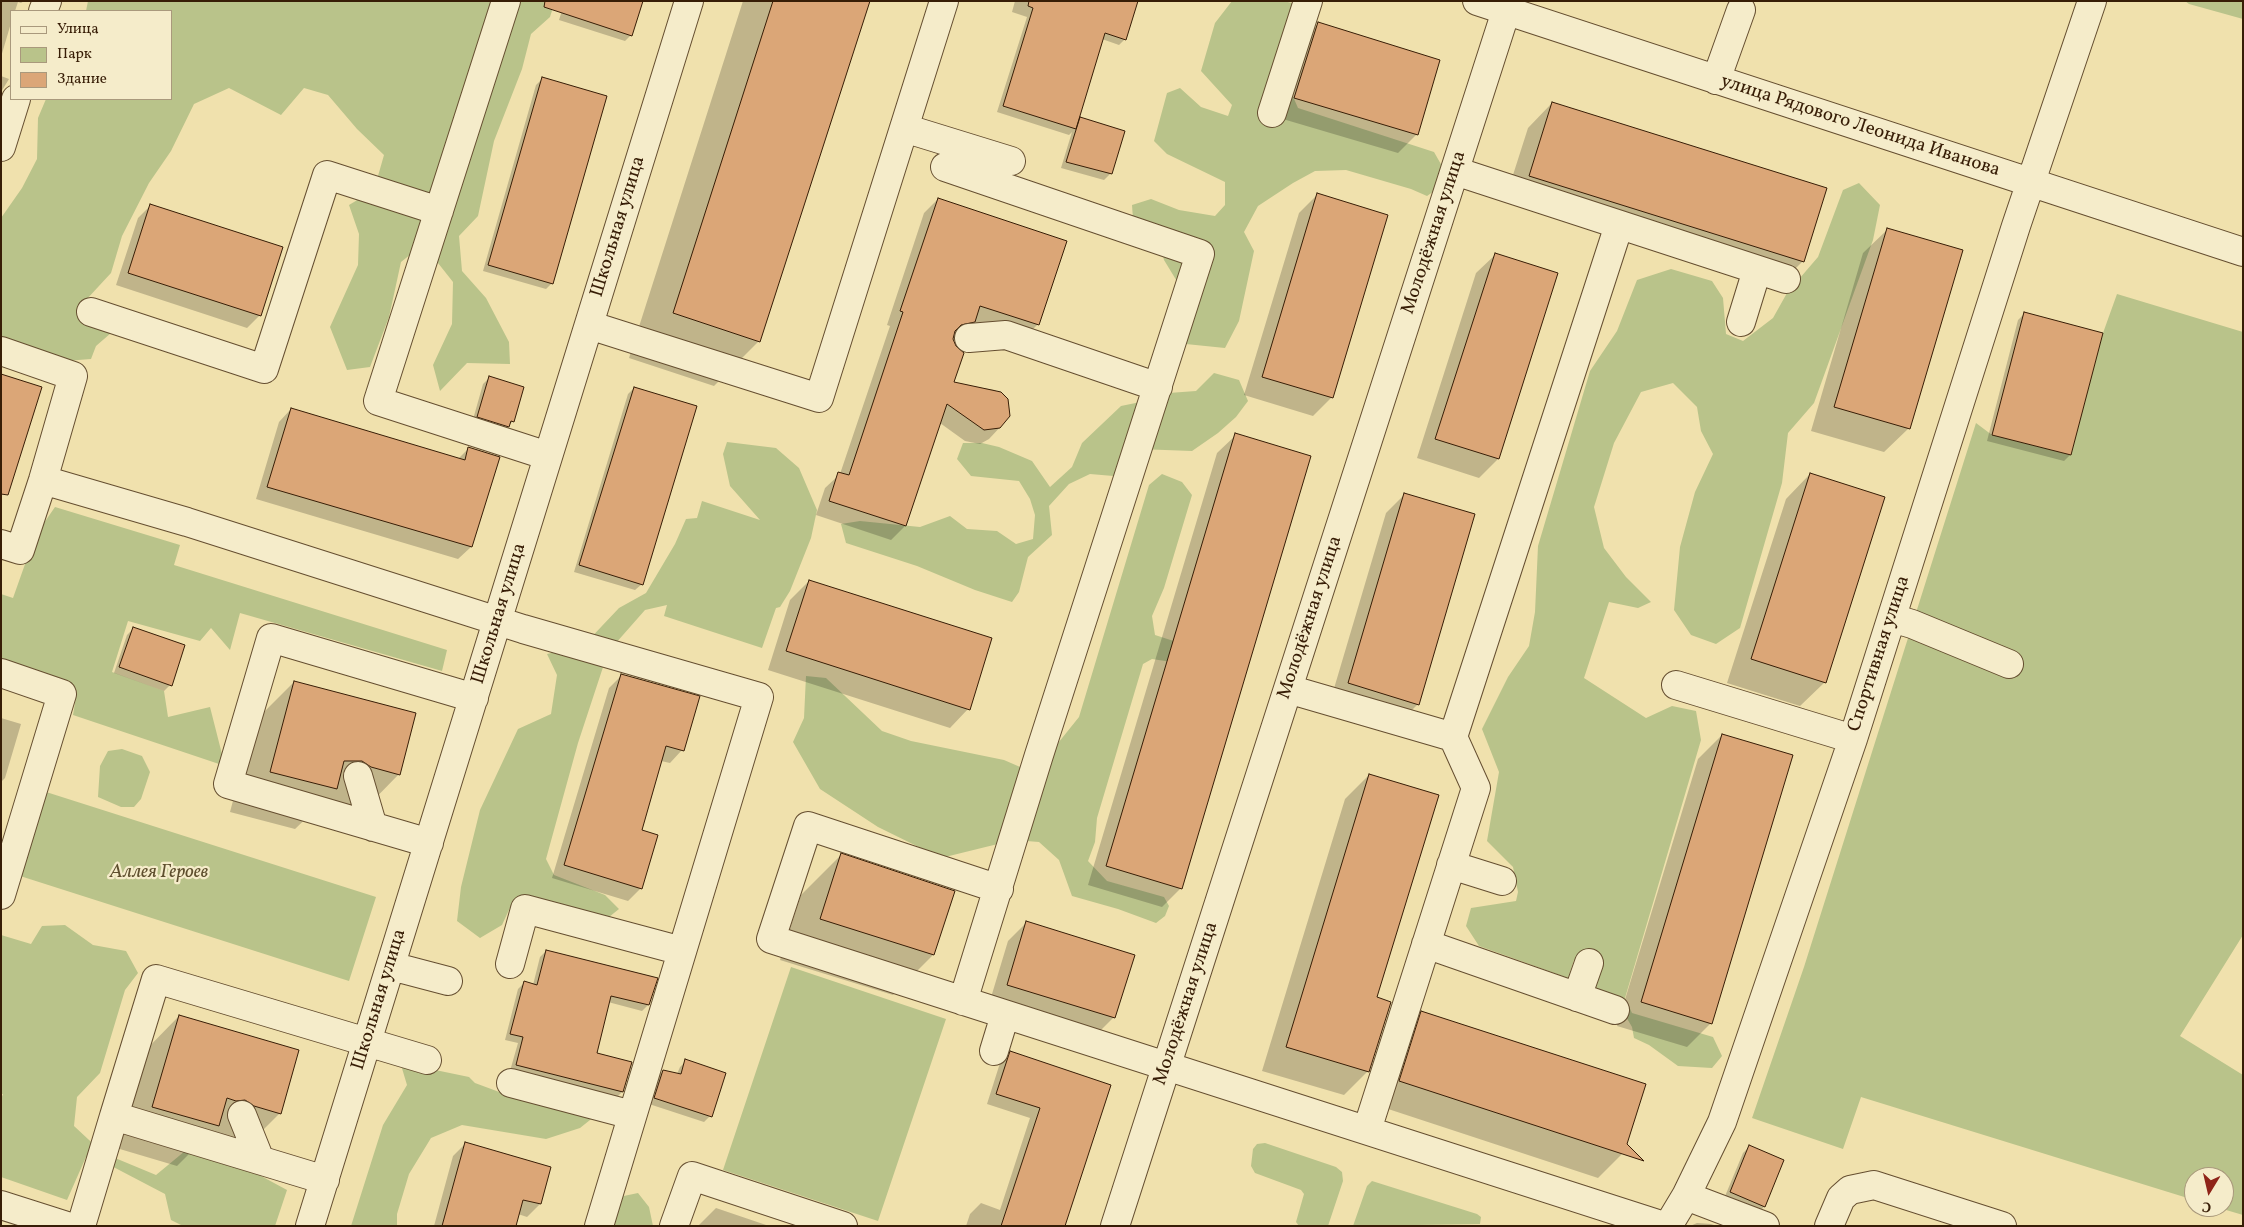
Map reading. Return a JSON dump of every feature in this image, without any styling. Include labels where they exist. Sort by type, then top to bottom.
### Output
[{"type":"street","points":[[506,1],[378,402],[548,456]]},
{"type":"street","name":"Школьная улица","points":[[310,1226],[689,1]]},
{"type":"street","points":[[589,325],[819,398],[944,1]]},
{"type":"street","points":[[1272,113],[1308,1]]},
{"type":"street","name":"улица Рядового Леонида Иванова","points":[[1477,1],[2243,252]]},
{"type":"street","name":"Спортивная улица","points":[[1668,1226],[1686,1196],[1722,1122],[1853,739],[2031,183],[2092,1]]},
{"type":"street","points":[[1716,80],[1741,10]]},
{"type":"street","name":"Молодёжная улица","points":[[1115,1226],[1506,11]]},
{"type":"street","points":[[1,147],[16,100]]},
{"type":"street","points":[[904,128],[1011,161]]},
{"type":"street","points":[[944,167],[1200,254],[1036,764],[963,1001]]},
{"type":"street","points":[[1455,171],[1786,279]]},
{"type":"street","points":[[91,312],[264,369],[327,175],[439,211]]},
{"type":"street","points":[[1367,1130],[1476,788],[1453,737],[1618,225]]},
{"type":"street","points":[[1741,322],[1757,270]]},
{"type":"street","points":[[969,338],[1006,335],[1158,387]]},
{"type":"street","points":[[1,351],[73,376],[44,480],[20,550],[1,544]]},
{"type":"street","points":[[44,480],[187,522],[498,620],[759,697],[599,1226]]},
{"type":"street","points":[[1892,618],[1912,624],[2009,664]]},
{"type":"street","points":[[429,843],[228,784],[271,638],[474,698]]},
{"type":"street","points":[[1,673],[62,694],[1,895]]},
{"type":"street","points":[[1676,685],[1853,739]]},
{"type":"street","points":[[1288,689],[1453,737]]},
{"type":"street","points":[[358,776],[373,826]]},
{"type":"street","points":[[999,889],[808,826],[771,939],[1664,1226]]},
{"type":"street","points":[[1451,865],[1502,881]]},
{"type":"street","points":[[510,964],[525,909],[682,951]]},
{"type":"street","points":[[1426,944],[1615,1010]]},
{"type":"street","points":[[1577,997],[1589,963]]},
{"type":"street","points":[[391,966],[448,981]]},
{"type":"street","points":[[81,1226],[156,979],[427,1060]]},
{"type":"street","points":[[994,1051],[1005,1015]]},
{"type":"street","points":[[511,1083],[632,1115]]},
{"type":"street","points":[[242,1114],[260,1160]]},
{"type":"street","points":[[114,1116],[324,1180]]},
{"type":"street","points":[[674,1226],[692,1176],[843,1226]]},
{"type":"street","points":[[1829,1226],[1841,1198],[1850,1190],[1874,1185],[2002,1226]]},
{"type":"street","points":[[1686,1196],[1764,1226]]},
{"type":"street","points":[[1,1205],[67,1226]]},
{"type":"green space","points":[[88,1],[555,1],[550,17],[531,34],[522,69],[494,141],[478,216],[459,236],[462,271],[486,298],[509,342],[510,364],[467,363],[440,391],[433,365],[452,324],[453,282],[438,263],[430,239],[401,262],[389,317],[370,367],[347,370],[330,327],[358,265],[359,234],[349,205],[374,190],[384,155],[357,129],[328,95],[304,88],[281,115],[229,88],[194,104],[171,151],[149,183],[122,236],[111,273],[86,300],[111,333],[96,346],[91,359],[65,361],[1,341],[1,218],[22,188],[37,159],[38,118],[46,100],[172,100],[172,10],[86,10]]},
{"type":"green space","points":[[1232,1],[1283,1],[1306,6],[1291,92],[1298,108],[1434,152],[1442,166],[1437,189],[1427,196],[1411,189],[1346,170],[1315,171],[1258,206],[1244,232],[1254,251],[1239,321],[1225,348],[1176,343],[1178,283],[1164,260],[1159,240],[1133,219],[1132,205],[1151,199],[1179,210],[1215,216],[1225,205],[1225,182],[1167,154],[1154,141],[1167,93],[1180,88],[1201,107],[1228,116],[1232,105],[1201,71],[1215,23]]},
{"type":"green space","points":[[2185,1],[2243,1],[2243,19],[2189,4]]},
{"type":"green space","points":[[1859,183],[1880,205],[1873,240],[1814,403],[1788,433],[1782,483],[1740,628],[1716,644],[1691,635],[1674,610],[1680,547],[1695,492],[1713,454],[1701,431],[1697,407],[1673,383],[1641,392],[1614,443],[1594,507],[1604,548],[1626,577],[1651,602],[1638,608],[1609,602],[1584,678],[1646,718],[1672,706],[1696,711],[1701,740],[1625,998],[1632,1013],[1713,1037],[1722,1056],[1712,1068],[1678,1066],[1649,1045],[1634,1038],[1632,1027],[1618,1003],[1593,990],[1578,960],[1574,960],[1568,978],[1479,946],[1466,926],[1471,908],[1516,901],[1518,892],[1513,867],[1487,841],[1499,772],[1482,729],[1508,677],[1529,646],[1535,612],[1538,546],[1590,371],[1617,331],[1637,280],[1671,269],[1712,281],[1723,298],[1726,334],[1743,341],[1773,318],[1787,293],[1818,257],[1843,190]]},
{"type":"green space","points":[[2117,294],[2243,332],[2243,935],[2180,1036],[2243,1075],[2243,1215],[2234,1212],[2234,1167],[2184,1167],[2184,1197],[1861,1097],[1843,1149],[1752,1118],[1804,967],[1976,423],[1992,435],[2071,455],[2103,333]]},
{"type":"green space","points":[[1214,373],[1239,380],[1248,401],[1236,417],[1218,433],[1192,451],[1138,449],[1125,477],[1090,474],[1069,484],[1049,506],[1052,535],[1028,557],[1019,592],[1012,602],[975,590],[917,566],[846,543],[841,524],[860,521],[920,527],[950,516],[967,529],[997,531],[1016,544],[1033,539],[1035,515],[1030,499],[1019,481],[971,476],[957,459],[963,443],[982,443],[999,447],[1032,461],[1050,487],[1072,467],[1082,443],[1121,406],[1155,399],[1155,394],[1196,391]]},
{"type":"green space","points":[[727,442],[776,448],[799,468],[817,510],[811,538],[790,591],[780,607],[776,608],[762,648],[664,616],[667,605],[645,610],[608,652],[578,743],[546,859],[554,875],[605,895],[619,909],[609,917],[543,903],[513,901],[502,925],[480,938],[457,921],[461,887],[480,810],[518,729],[551,714],[557,675],[547,654],[584,645],[619,608],[646,593],[675,544],[686,519],[697,518],[702,501],[760,520],[730,486],[723,454]]},
{"type":"green space","points":[[1162,474],[1182,482],[1192,495],[1164,588],[1152,616],[1155,635],[1217,655],[1178,663],[1152,659],[1143,664],[1097,818],[1095,842],[1088,861],[1107,881],[1164,897],[1169,906],[1165,916],[1156,923],[1118,909],[1072,896],[1059,860],[1039,842],[1014,840],[941,858],[878,827],[820,789],[793,742],[804,718],[806,676],[826,678],[882,731],[911,741],[1004,760],[1034,773],[1079,717],[1149,485]]},
{"type":"green space","points":[[55,507],[180,545],[174,565],[447,650],[442,671],[240,613],[230,650],[211,628],[200,641],[128,621],[112,672],[164,691],[168,717],[210,707],[225,766],[73,715],[77,691],[1,665],[1,594],[13,598],[35,536]]},
{"type":"green space","points":[[122,749],[142,756],[150,772],[141,799],[134,807],[121,807],[98,797],[100,766],[108,751]]},
{"type":"green space","name":"Аллея Героев","points":[[43,791],[376,897],[349,981],[17,875]]},
{"type":"green space","points":[[65,925],[93,945],[126,951],[138,973],[125,990],[100,1073],[77,1097],[74,1126],[103,1153],[156,1175],[185,1151],[237,1163],[287,1190],[275,1226],[183,1226],[171,1220],[165,1194],[100,1160],[86,1157],[67,1200],[1,1177],[1,1099],[3,1094],[1,1094],[1,935],[31,944],[42,926]]},
{"type":"green space","points":[[791,967],[946,1019],[878,1221],[723,1170]]},
{"type":"green space","points":[[401,1065],[416,1066],[469,1077],[475,1083],[510,1096],[595,1116],[580,1128],[546,1139],[462,1125],[431,1138],[409,1174],[397,1214],[397,1226],[351,1226],[383,1125],[407,1085]]},
{"type":"green space","points":[[1265,1143],[1336,1167],[1342,1172],[1343,1181],[1328,1226],[1299,1226],[1296,1222],[1304,1194],[1301,1190],[1255,1173],[1251,1166],[1253,1149],[1257,1144]]},
{"type":"green space","points":[[1372,1181],[1477,1214],[1481,1217],[1480,1224],[1353,1226],[1367,1186]]},
{"type":"green space","points":[[638,1193],[649,1207],[653,1226],[608,1226],[619,1197]]},
{"type":"building","points":[[545,1],[643,1],[632,36],[544,7]]},
{"type":"building","points":[[773,1],[870,1],[760,342],[673,313]]},
{"type":"building","points":[[1029,1],[1138,1],[1126,40],[1105,33],[1076,129],[1003,106],[1033,8],[1028,6]]},
{"type":"building","points":[[1318,22],[1440,60],[1418,135],[1294,98]]},
{"type":"building","points":[[542,77],[607,96],[553,284],[488,265]]},
{"type":"building","points":[[1552,102],[1827,188],[1804,262],[1529,176]]},
{"type":"building","points":[[1080,117],[1125,131],[1112,174],[1066,162]]},
{"type":"building","points":[[1317,193],[1388,215],[1333,398],[1262,377]]},
{"type":"building","points":[[938,198],[1067,241],[1039,325],[980,306],[975,322],[961,325],[955,331],[953,339],[956,346],[964,353],[954,382],[1001,392],[1008,399],[1010,416],[1000,428],[984,430],[947,404],[906,526],[829,501],[838,472],[849,475],[903,312],[900,311]]},
{"type":"building","points":[[150,204],[283,247],[261,316],[128,273]]},
{"type":"building","points":[[1887,228],[1963,250],[1910,429],[1834,407]]},
{"type":"building","points":[[1495,253],[1558,273],[1499,459],[1435,439]]},
{"type":"building","points":[[2024,312],[2103,333],[2071,455],[1992,435]]},
{"type":"building","points":[[1,374],[42,387],[8,495],[1,494]]},
{"type":"building","points":[[489,376],[524,387],[514,422],[511,421],[509,427],[477,417]]},
{"type":"building","points":[[634,387],[697,406],[643,585],[579,565]]},
{"type":"building","points":[[291,408],[465,460],[468,447],[500,457],[472,547],[267,487]]},
{"type":"building","points":[[1235,433],[1311,456],[1182,889],[1106,866]]},
{"type":"building","points":[[1810,473],[1885,497],[1826,683],[1751,659]]},
{"type":"building","points":[[1404,493],[1475,514],[1419,705],[1348,683]]},
{"type":"building","points":[[809,580],[992,638],[970,710],[786,651]]},
{"type":"building","points":[[133,627],[185,645],[172,686],[119,667]]},
{"type":"building","points":[[621,674],[700,696],[684,751],[666,746],[642,830],[658,835],[642,889],[564,865]]},
{"type":"building","points":[[294,681],[416,713],[400,775],[371,767],[362,761],[344,761],[337,789],[270,772]]},
{"type":"building","points":[[1722,734],[1793,755],[1712,1024],[1641,1002]]},
{"type":"building","points":[[1369,774],[1439,795],[1377,997],[1391,1002],[1369,1072],[1286,1047]]},
{"type":"building","points":[[841,853],[955,891],[934,955],[820,919]]},
{"type":"building","points":[[1026,921],[1135,955],[1115,1018],[1007,985]]},
{"type":"building","points":[[546,950],[658,978],[649,1005],[611,996],[597,1053],[632,1062],[623,1092],[516,1065],[523,1037],[510,1034],[524,981],[537,985]]},
{"type":"building","points":[[1421,1011],[1646,1084],[1627,1144],[1644,1161],[1399,1081]]},
{"type":"building","points":[[179,1015],[299,1050],[281,1114],[254,1106],[245,1100],[236,1101],[227,1098],[219,1126],[152,1107]]},
{"type":"building","points":[[1010,1051],[1111,1085],[1065,1226],[1001,1226],[1040,1108],[996,1094]]},
{"type":"building","points":[[685,1059],[726,1073],[712,1117],[654,1098],[663,1070],[681,1074]]},
{"type":"building","points":[[465,1142],[551,1167],[541,1204],[523,1200],[516,1226],[442,1226]]},
{"type":"building","points":[[1749,1145],[1784,1160],[1765,1207],[1730,1192]]}]
